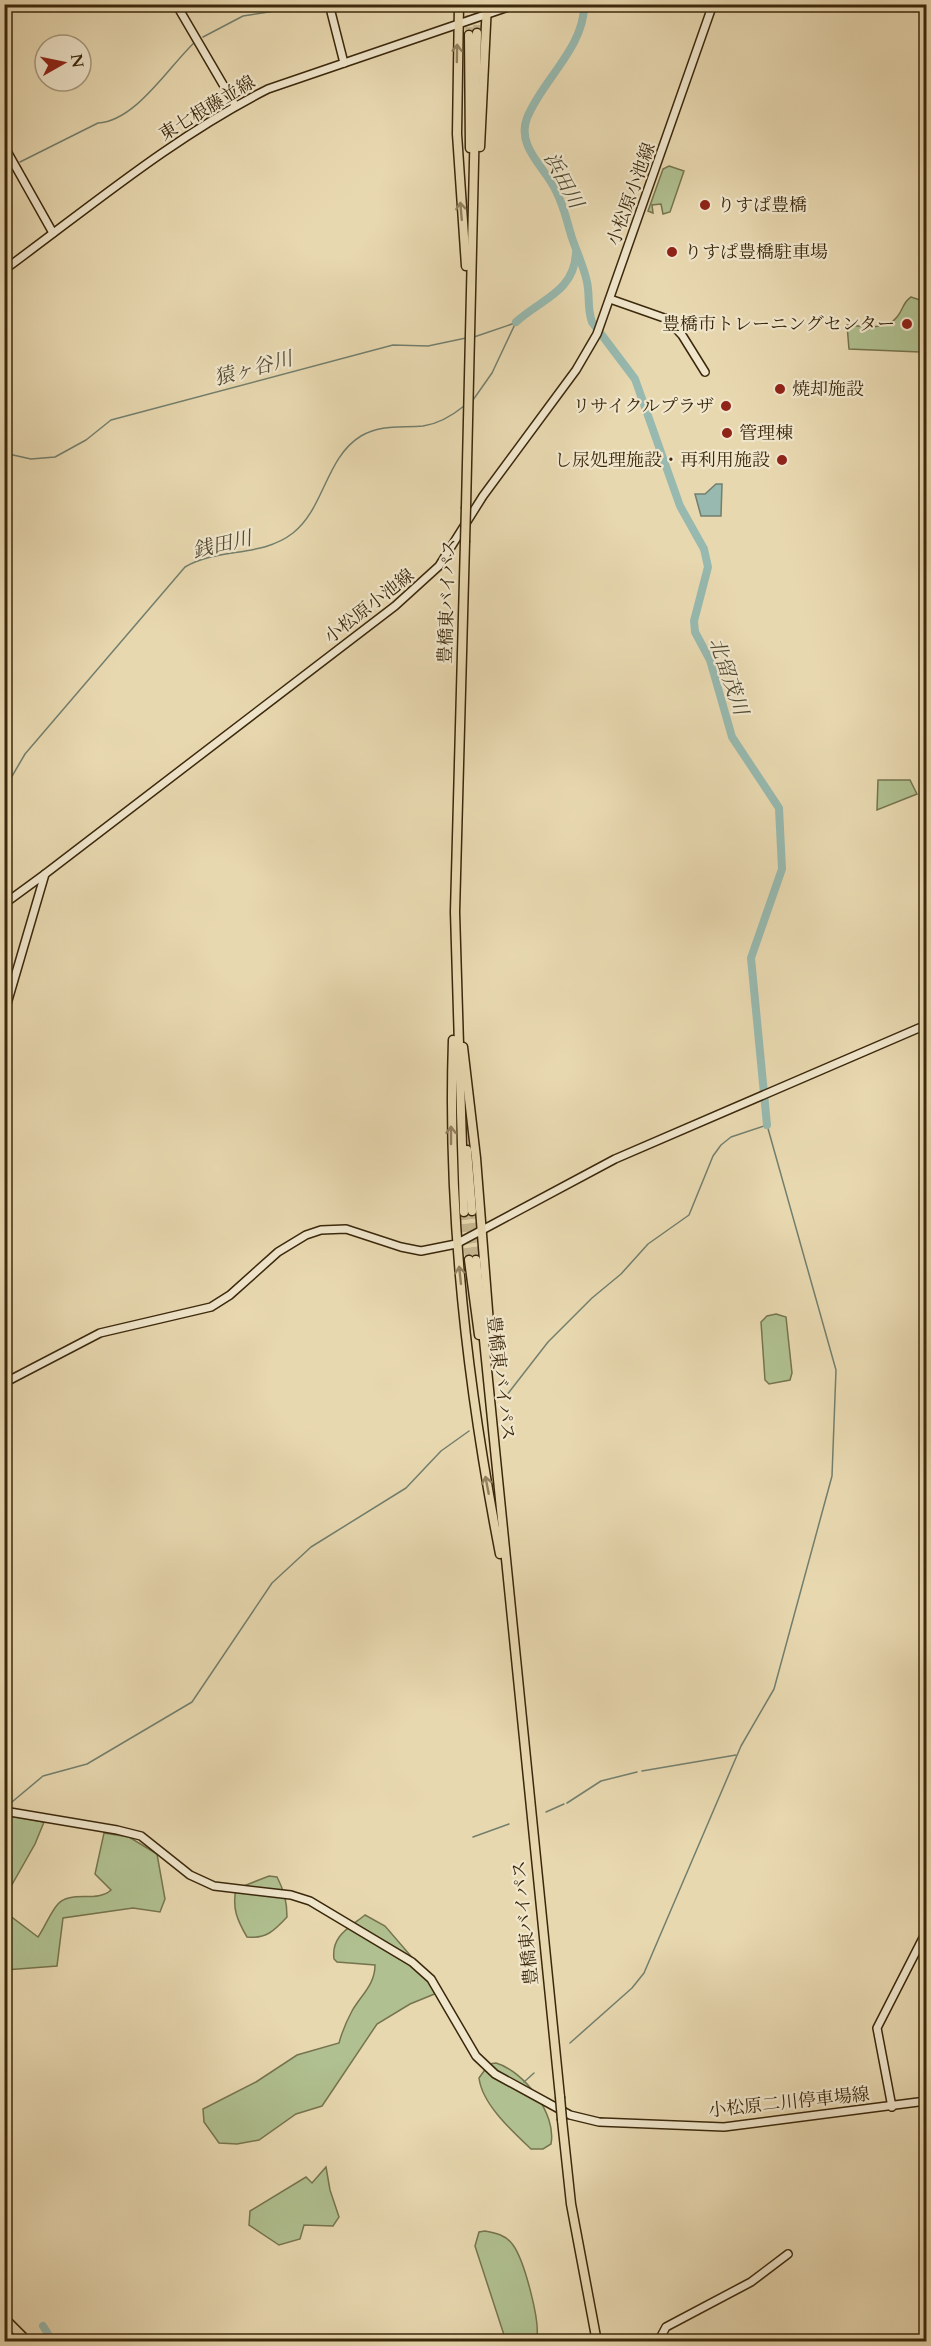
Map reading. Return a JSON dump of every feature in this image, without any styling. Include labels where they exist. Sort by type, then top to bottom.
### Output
[{"type":"highway","points":[[459,4],[457,145],[468,332]]},
{"type":"highway","points":[[471,225],[477,189],[487,9]]},
{"type":"highway","name":"豊橋東バイパス","points":[[458,991],[468,1211],[456,949],[456,847],[472,211],[473,34]]},
{"type":"highway","points":[[456,949],[451,1143],[456,1244],[482,1461],[510,1605]]},
{"type":"highway","points":[[461,1032],[482,1229],[493,1424]]},
{"type":"highway","name":"豊橋東バイパス","points":[[499,1499],[493,1424],[473,1260],[571,2204],[597,2342]]},
{"type":"highway","points":[[4,2318],[28,2342]]},
{"type":"main road","points":[[176,4],[236,105]]},
{"type":"main road","points":[[329,4],[344,63]]},
{"type":"main road","name":"東七根藤並線","points":[[4,270],[184,138],[236,105],[268,89],[458,23],[487,9],[504,4]]},
{"type":"main road","name":"東七根藤並線","points":[[487,9],[517,4]]},
{"type":"main road","name":"小松原小池線","points":[[4,904],[429,578],[483,495],[576,370],[597,334],[712,4]]},
{"type":"main road","points":[[4,146],[53,232]]},
{"type":"main road","points":[[610,299],[667,319],[678,330],[705,372]]},
{"type":"main road","points":[[4,1014],[45,874]]},
{"type":"main road","points":[[4,1383],[100,1333],[211,1307],[230,1295],[278,1252],[306,1235],[321,1230],[346,1229],[421,1251],[431,1251],[456,1244],[615,1159],[927,1025]]},
{"type":"main road","name":"小松原二川停車場線","points":[[4,1812],[141,1836],[190,1875],[214,1886],[291,1895],[310,1901],[412,1962],[431,1979],[476,2056],[489,2068],[570,2115],[599,2122],[724,2127],[927,2101]]},
{"type":"main road","points":[[892,2107],[877,2028],[927,1932]]},
{"type":"main road","points":[[658,2342],[666,2327],[751,2282],[788,2254]]},
{"type":"green space","points":[[669,166],[684,171],[670,212],[663,214],[661,204],[652,205],[653,213],[648,211],[663,169]]},
{"type":"green space","name":"豊橋市トレーニングセンター","points":[[911,297],[926,302],[926,348],[920,352],[849,349],[847,325],[874,327],[887,324],[897,317],[906,301]]},
{"type":"green space","points":[[878,780],[910,780],[917,794],[877,810]]},
{"type":"green space","points":[[776,1314],[786,1317],[792,1373],[790,1380],[769,1384],[765,1380],[761,1322],[767,1316]]},
{"type":"green space","points":[[5,1815],[44,1822],[35,1844],[5,1897]]},
{"type":"green space","points":[[104,1833],[129,1837],[157,1854],[165,1899],[160,1912],[133,1908],[63,1918],[57,1966],[5,1970],[5,1912],[38,1937],[55,1908],[63,1900],[98,1896],[111,1890],[95,1874]]},
{"type":"green space","points":[[269,1876],[277,1877],[286,1901],[287,1917],[265,1935],[247,1937],[236,1914],[236,1889]]},
{"type":"green space","points":[[365,1915],[385,1926],[416,1962],[431,1974],[437,1993],[410,2004],[377,2024],[322,2106],[296,2114],[259,2140],[237,2144],[219,2143],[204,2122],[203,2109],[256,2082],[297,2055],[339,2043],[350,2015],[373,1978],[375,1965],[337,1962],[334,1959],[335,1944],[342,1933]]},
{"type":"green space","points":[[496,2063],[507,2068],[527,2084],[544,2107],[552,2132],[551,2144],[543,2149],[531,2149],[499,2117],[486,2098],[479,2078],[489,2064]]},
{"type":"green space","points":[[326,2167],[330,2190],[339,2217],[333,2226],[304,2225],[300,2239],[279,2245],[249,2225],[250,2211],[306,2177],[312,2183]]},
{"type":"green space","points":[[485,2231],[507,2239],[517,2253],[527,2278],[534,2308],[536,2341],[508,2341],[504,2335],[475,2246],[479,2232]]},
{"type":"water","points":[[716,484],[722,484],[721,516],[701,516],[695,494],[705,494]]},
{"type":"waterway","points":[[203,37],[243,16],[320,4]]},
{"type":"waterway","name":"北留茂川","points":[[584,4],[578,35],[534,104],[527,118],[525,138],[528,148],[551,182],[561,202],[586,276],[592,322],[635,379],[680,506],[704,549],[708,567],[694,621],[695,632],[710,660],[732,737],[779,808],[782,869],[751,958],[767,1125]]},
{"type":"waterway","points":[[20,162],[98,123],[112,120],[126,113],[151,91],[195,42]]},
{"type":"waterway","name":"浜田川","points":[[516,322],[563,286],[574,266],[576,253]]},
{"type":"waterway","name":"銭田川","points":[[473,400],[492,373],[516,322]]},
{"type":"waterway","name":"猿ヶ谷川","points":[[474,337],[515,323]]},
{"type":"waterway","name":"猿ヶ谷川","points":[[4,453],[31,459],[55,457],[86,440],[111,420],[393,345],[428,346],[466,338]]},
{"type":"waterway","name":"銭田川","points":[[4,790],[25,754],[185,567],[212,557],[267,546],[293,533],[312,511],[340,457],[349,445],[361,436],[384,428],[429,425],[445,419],[464,406]]},
{"type":"waterway","points":[[506,1396],[548,1342],[592,1298],[621,1274],[648,1244],[689,1215],[713,1156],[721,1145],[731,1137],[767,1125],[836,1370],[832,1476],[774,1689],[741,1746],[644,1973],[632,1988],[570,2043]]},
{"type":"waterway","points":[[6,1807],[43,1776],[87,1764],[192,1702],[272,1583],[311,1547],[406,1488],[441,1451],[469,1431]]},
{"type":"waterway","points":[[642,1771],[736,1755]]},
{"type":"waterway","points":[[567,1803],[601,1781],[637,1772]]},
{"type":"waterway","points":[[546,1812],[564,1804]]},
{"type":"waterway","points":[[473,1837],[509,1824]]},
{"type":"waterway","points":[[524,2082],[534,2073]]},
{"type":"waterway","points":[[43,2326],[53,2342]]},
{"type":"tunnel","points":[[469,35],[470,4]]},
{"type":"tunnel","points":[[477,33],[478,4]]},
{"type":"tunnel","points":[[472,1211],[476,1260]]},
{"type":"tunnel","points":[[464,1212],[469,1260]]},
{"type":"place","name":"りすぱ豊橋","points":[[705,205]]},
{"type":"place","name":"りすぱ豊橋駐車場","points":[[672,252]]},
{"type":"place","name":"豊橋市トレーニングセンター","points":[[907,324]]},
{"type":"place","name":"焼却施設","points":[[780,389]]},
{"type":"place","name":"リサイクルプラザ","points":[[726,406]]},
{"type":"place","name":"管理棟","points":[[727,433]]},
{"type":"place","name":"し尿処理施設・再利用施設","points":[[782,460]]}]
